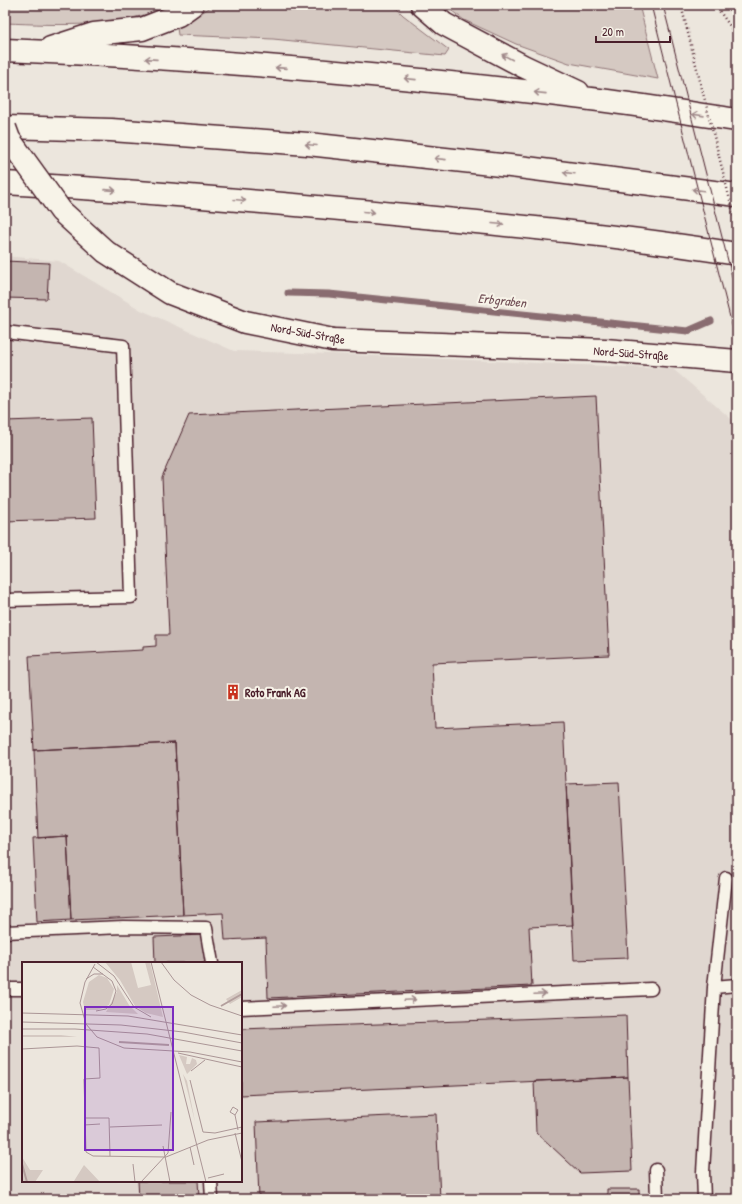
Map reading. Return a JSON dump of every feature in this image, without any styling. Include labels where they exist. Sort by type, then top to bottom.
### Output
[{"type":"main road","points":[[41,51],[94,34],[142,29],[178,15],[192,5]]},
{"type":"main road","points":[[422,5],[444,24],[523,66],[592,99]]},
{"type":"main road","points":[[5,50],[41,51],[367,74],[592,99],[737,120]]},
{"type":"main road","points":[[5,128],[111,130],[308,144],[519,167],[737,195]]},
{"type":"main road","name":"Nord-Süd-Straße","points":[[5,128],[9,139],[61,211],[106,252],[170,293],[245,322],[333,340],[605,350],[737,361]]},
{"type":"main road","points":[[5,184],[71,187],[227,199],[525,226],[737,254]]},
{"type":"lane","points":[[5,332],[123,346],[131,598],[5,600]]},
{"type":"lane","points":[[714,359],[737,366]]},
{"type":"lane","points":[[704,1199],[703,1172],[714,987],[726,878]]},
{"type":"lane","points":[[5,932],[123,927],[206,928],[212,962]]},
{"type":"lane","points":[[714,987],[737,985]]},
{"type":"lane","points":[[5,989],[22,989]]},
{"type":"lane","points":[[242,1008],[651,989]]},
{"type":"lane","points":[[656,1170],[657,1199]]},
{"type":"lane","points":[[211,1182],[212,1199]]},
{"type":"path","points":[[681,5],[737,228]]},
{"type":"path","points":[[715,5],[732,29],[737,33]]},
{"type":"shaded area","points":[[5,5],[171,5],[151,13],[111,22],[68,25],[5,23]]},
{"type":"shaded area","points":[[214,5],[393,5],[403,15],[449,50],[445,56],[273,39],[178,35],[177,28]]},
{"type":"shaded area","points":[[444,5],[639,5],[658,79],[569,63],[516,44],[464,20]]},
{"type":"shaded area","points":[[5,256],[59,261],[141,310],[234,351],[673,369],[737,424],[737,1199],[5,1199]]},
{"type":"building","points":[[5,261],[49,263],[47,299],[5,298]]},
{"type":"building","name":"Roto Frank AG","points":[[596,396],[609,655],[432,663],[435,728],[563,722],[573,925],[529,927],[532,986],[268,998],[266,938],[225,940],[223,913],[183,915],[175,743],[34,750],[29,656],[143,650],[143,647],[156,646],[156,635],[169,635],[162,477],[189,415]]},
{"type":"building","points":[[92,418],[96,518],[5,521],[5,421]]},
{"type":"building","points":[[175,743],[183,915],[71,920],[67,836],[38,838],[34,750]]},
{"type":"building","points":[[619,782],[628,958],[574,960],[566,784]]},
{"type":"building","points":[[67,836],[71,920],[37,922],[33,838]]},
{"type":"building","points":[[204,935],[205,962],[155,962],[154,937]]},
{"type":"building","points":[[626,1015],[628,1077],[242,1095],[242,1029]]},
{"type":"building","points":[[628,1077],[632,1171],[580,1173],[536,1132],[534,1081]]},
{"type":"building","points":[[436,1114],[440,1199],[259,1199],[256,1122]]},
{"type":"building","points":[[138,1182],[198,1182],[199,1197],[139,1199]]},
{"type":"building","points":[[607,1189],[639,1189],[639,1199],[607,1199]]},
{"type":"waterway","name":"Erbgraben","points":[[288,293],[329,294],[688,331],[711,321]]},
{"type":"tram line","points":[[651,5],[737,345]]},
{"type":"tram line","points":[[663,5],[737,296]]},
{"type":"place","name":"Roto Frank AG","points":[[233,692]]}]
